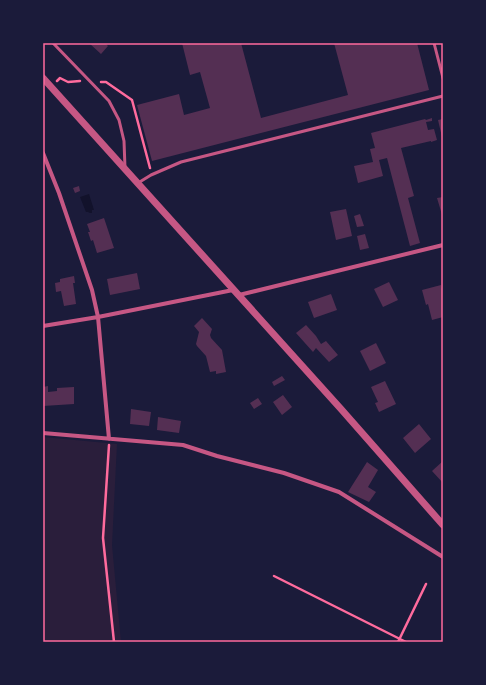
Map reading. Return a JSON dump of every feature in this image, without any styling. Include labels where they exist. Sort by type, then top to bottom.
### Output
[{"type":"street","points":[[43,78],[341,409],[443,525]]},
{"type":"street","points":[[43,153],[59,193],[92,290],[98,317],[109,439]]},
{"type":"street","points":[[43,326],[236,292],[443,245]]},
{"type":"street","points":[[43,433],[183,445],[217,456],[284,473],[339,492],[443,557]]},
{"type":"lane","points":[[53,43],[108,100],[119,120],[124,141],[126,170]]},
{"type":"lane","points":[[434,43],[443,78]]},
{"type":"lane","points":[[138,183],[151,175],[181,162],[443,96]]},
{"type":"path","points":[[109,439],[103,538],[114,642]]},
{"type":"path","points":[[274,576],[398,640],[406,642]]},
{"type":"path","points":[[398,640],[426,584]]},
{"type":"shaded area","points":[[89,194],[94,210],[92,210],[92,213],[86,212],[80,197]]},
{"type":"shaded area","points":[[43,437],[117,444],[112,545],[121,642],[43,642]]},
{"type":"building","points":[[89,43],[105,43],[108,46],[101,54]]},
{"type":"building","points":[[182,43],[241,43],[261,118],[348,95],[334,43],[417,43],[429,90],[152,161],[137,105],[179,94],[184,115],[210,108],[200,72],[190,75]]},
{"type":"building","points":[[432,118],[432,121],[426,122],[428,130],[434,129],[437,140],[401,148],[414,196],[408,198],[420,243],[410,246],[387,158],[379,160],[383,176],[358,183],[354,166],[373,162],[370,149],[375,148],[371,133]]},
{"type":"building","points":[[443,119],[443,137],[442,137],[438,120]]},
{"type":"building","points":[[79,186],[80,191],[75,193],[73,188]]},
{"type":"building","points":[[443,197],[443,218],[437,198]]},
{"type":"building","points":[[346,209],[352,236],[336,240],[330,212]]},
{"type":"building","points":[[360,214],[364,226],[357,227],[354,216]]},
{"type":"building","points":[[104,218],[114,248],[97,253],[93,240],[91,241],[87,224]]},
{"type":"building","points":[[365,234],[369,248],[360,250],[357,236]]},
{"type":"building","points":[[137,273],[140,289],[110,295],[107,279]]},
{"type":"building","points":[[74,276],[75,283],[73,283],[76,304],[64,306],[61,291],[56,292],[55,283],[60,282],[60,279]]},
{"type":"building","points":[[389,282],[398,300],[383,307],[374,289]]},
{"type":"building","points":[[441,285],[443,295],[443,317],[432,320],[428,304],[426,305],[422,290]]},
{"type":"building","points":[[331,294],[337,310],[314,318],[308,302]]},
{"type":"building","points":[[202,318],[212,329],[210,335],[211,338],[222,350],[226,372],[216,374],[216,371],[210,372],[206,356],[196,344],[199,332],[194,326]]},
{"type":"building","points":[[306,325],[321,344],[326,341],[338,355],[329,362],[316,348],[313,352],[296,333]]},
{"type":"building","points":[[376,343],[386,363],[370,371],[360,351]]},
{"type":"building","points":[[282,376],[285,380],[274,386],[272,382]]},
{"type":"building","points":[[385,381],[396,404],[379,412],[375,403],[378,402],[371,387]]},
{"type":"building","points":[[48,386],[48,392],[57,391],[57,388],[74,387],[74,404],[43,406],[43,387]]},
{"type":"building","points":[[283,395],[292,407],[282,415],[273,402]]},
{"type":"building","points":[[258,398],[262,404],[254,409],[250,403]]},
{"type":"building","points":[[131,409],[151,412],[149,426],[130,424]]},
{"type":"building","points":[[158,417],[181,421],[179,433],[157,430]]},
{"type":"building","points":[[419,424],[431,439],[415,453],[403,438]]},
{"type":"building","points":[[443,461],[443,483],[432,471]]},
{"type":"building","points":[[367,462],[378,470],[368,487],[376,492],[369,502],[348,492]]}]
